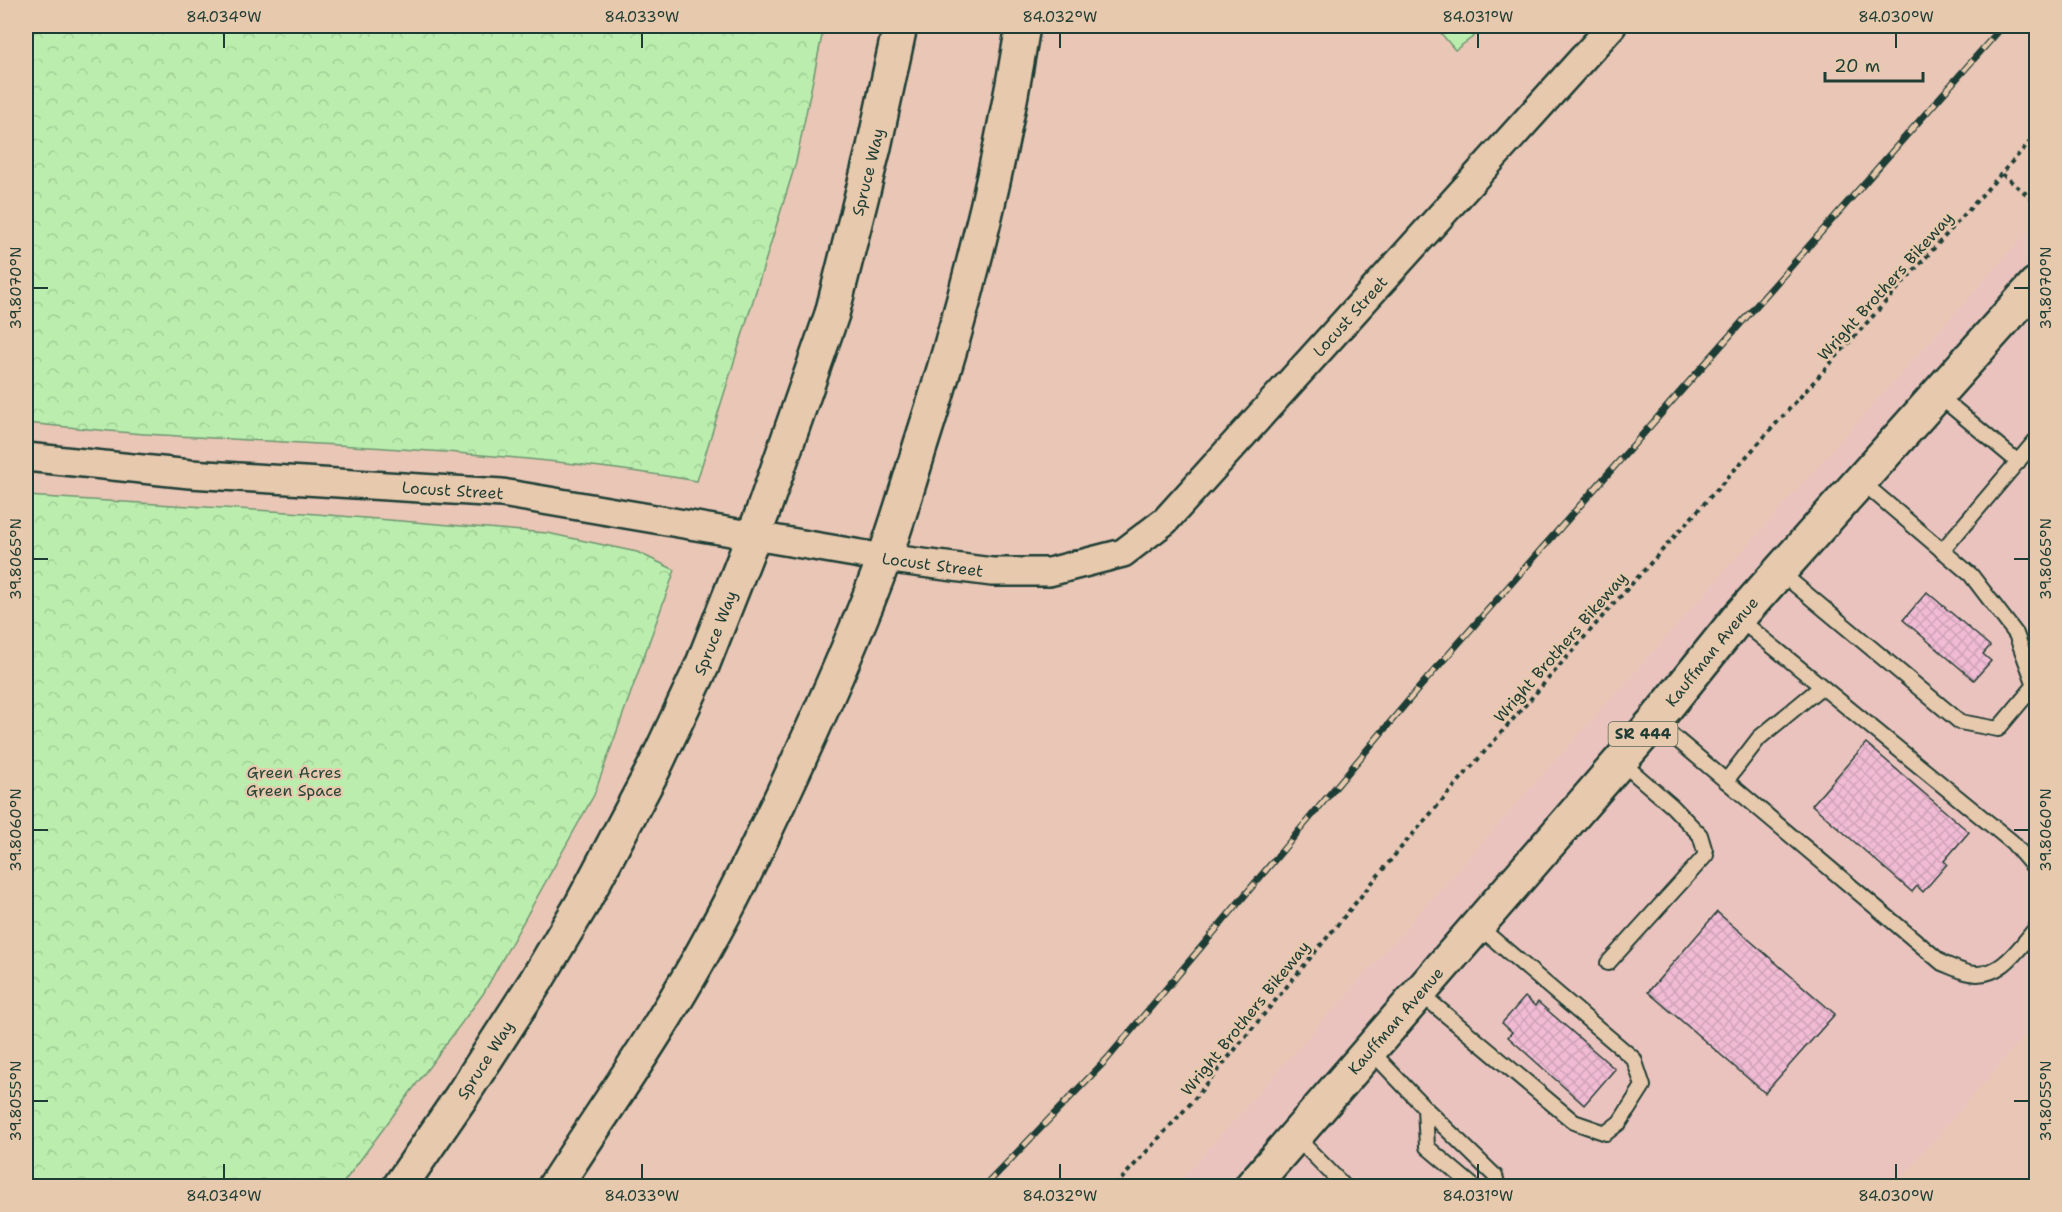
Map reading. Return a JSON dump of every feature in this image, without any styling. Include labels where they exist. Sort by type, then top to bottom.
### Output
[{"type":"street","name":"Spruce Way","points":[[400,1186],[536,981],[582,904],[654,768],[702,666],[806,394],[832,314],[874,147],[900,26]]},
{"type":"street","points":[[555,1186],[669,1012],[718,926],[831,691],[884,558],[935,402],[967,289],[997,164],[1023,26]]},
{"type":"street","name":"Locust Street","points":[[26,457],[190,474],[502,493],[884,558],[992,572],[1049,572],[1123,553],[1165,521],[1612,26]]},
{"type":"street","name":"Kauffman Avenue","points":[[1252,1186],[1655,721],[1738,618],[2037,284]]},
{"type":"lane","points":[[1938,395],[2018,462]]},
{"type":"lane","points":[[1942,551],[2037,440]]},
{"type":"lane","points":[[1780,572],[1960,723],[1998,729],[2035,685],[2016,634],[1971,575],[1862,482]]},
{"type":"lane","points":[[1738,618],[2013,842],[2037,870]]},
{"type":"lane","points":[[1726,781],[1759,738],[1821,687]]},
{"type":"lane","points":[[1655,721],[1942,963],[1969,973],[1987,973],[2008,962],[2037,928]]},
{"type":"lane","points":[[1608,963],[1706,855],[1700,835],[1620,761]]},
{"type":"lane","points":[[1420,993],[1574,1122],[1606,1133],[1620,1122],[1642,1086],[1634,1059],[1478,926]]},
{"type":"lane","points":[[1370,1050],[1425,1108],[1495,1176],[1498,1186]]},
{"type":"lane","points":[[1425,1108],[1427,1147],[1473,1186]]},
{"type":"lane","points":[[1296,1137],[1344,1186]]},
{"type":"path","name":"Wright Brothers Bikeway","points":[[1115,1186],[1191,1104],[1399,850],[1594,626],[2037,135]]},
{"type":"path","points":[[2002,174],[2037,202]]},
{"type":"shaded area","points":[[2036,222],[2036,1023],[1894,1186],[1175,1186]]},
{"type":"green space","points":[[26,26],[824,26],[796,162],[697,481],[497,456],[145,434],[26,423]]},
{"type":"green space","points":[[1435,26],[1488,26],[1455,50]]},
{"type":"green space","name":"Green Acres Green Space","points":[[26,496],[304,513],[547,533],[637,552],[675,570],[594,795],[483,994],[341,1186],[26,1186]]},
{"type":"building","points":[[1927,592],[1990,646],[1983,654],[1991,661],[1974,680],[1903,620]]},
{"type":"building","points":[[1866,743],[1969,832],[1944,861],[1947,864],[1923,892],[1917,886],[1912,892],[1812,805]]},
{"type":"building","points":[[1717,912],[1835,1014],[1765,1093],[1648,992]]},
{"type":"building","points":[[1525,997],[1535,1006],[1538,1002],[1615,1069],[1584,1105],[1508,1037],[1512,1032],[1502,1023]]},
{"type":"railway","points":[[985,1186],[1108,1058],[1419,688],[2003,26]]}]
